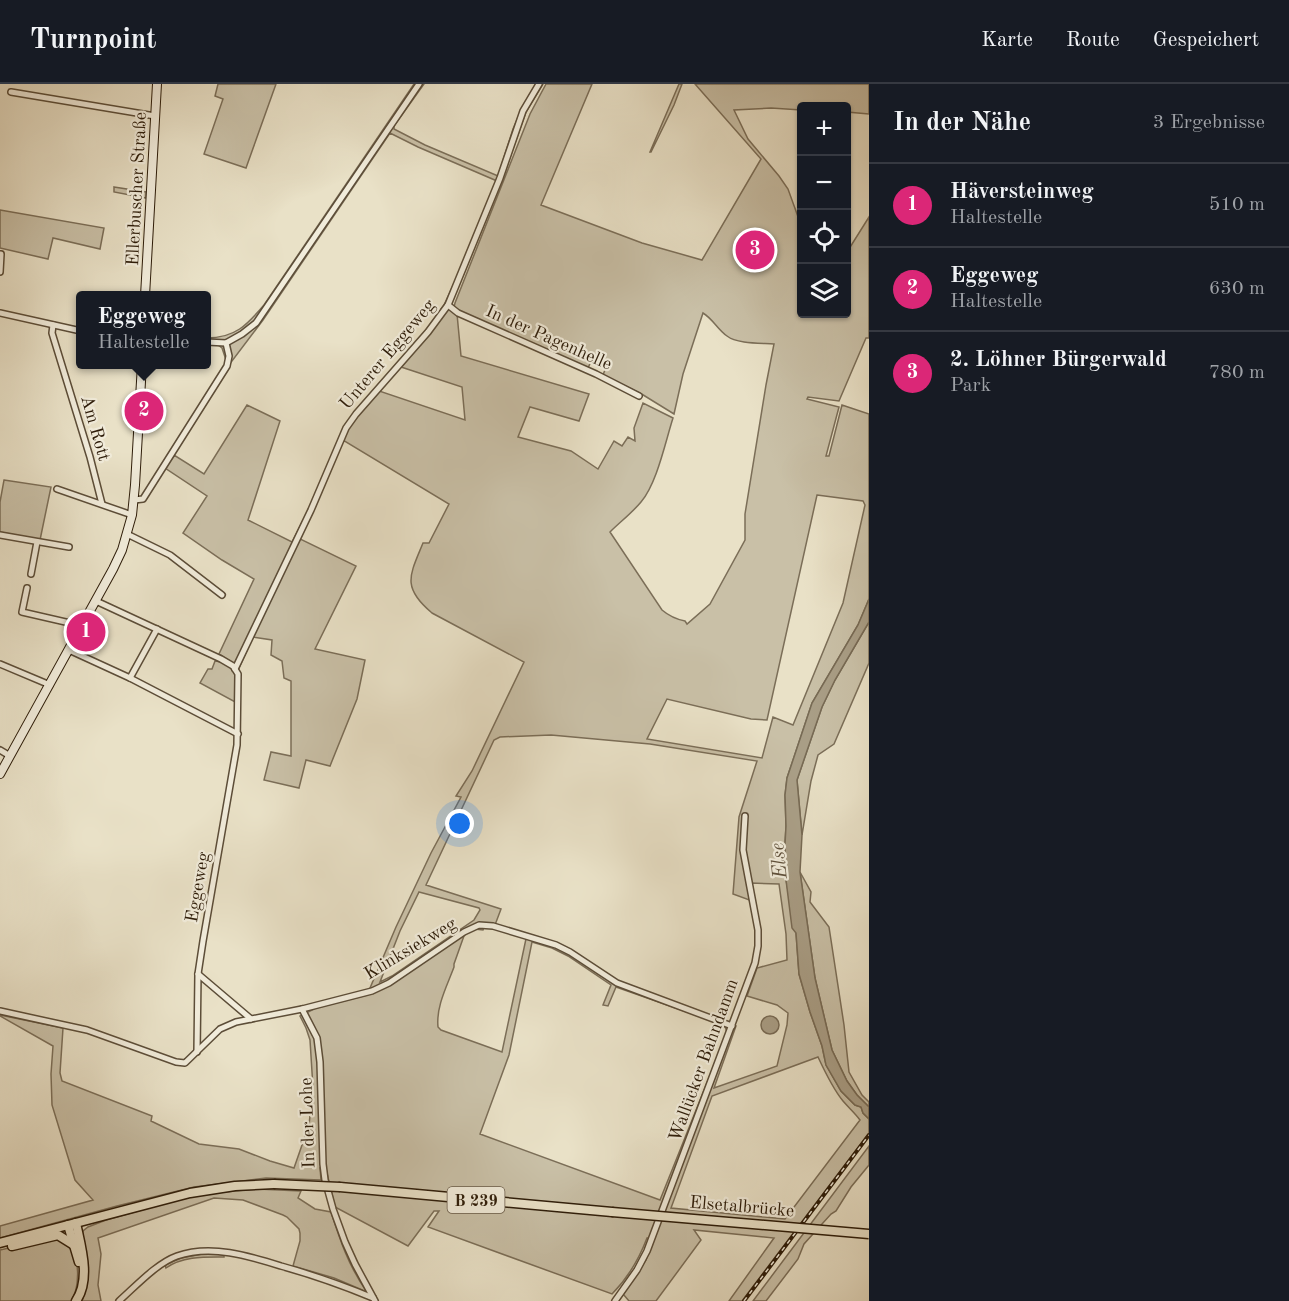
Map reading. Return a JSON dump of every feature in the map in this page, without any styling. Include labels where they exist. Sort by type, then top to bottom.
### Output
[{"type":"main road","name":"Ellerbuscher Straße","points":[[145,291],[157,84]]},
{"type":"main road","points":[[0,774],[83,626],[113,569],[127,534],[134,500],[142,369]]},
{"type":"main road","name":"Elsetalbrücke","points":[[72,1224],[190,1193],[235,1186],[274,1184],[339,1187],[869,1234]]},
{"type":"main road","points":[[72,1224],[74,1245],[83,1280]]},
{"type":"main road","points":[[72,1224],[82,1250],[84,1267],[83,1280],[76,1301]]},
{"type":"main road","name":"B 239","points":[[0,1243],[72,1224]]},
{"type":"main road","points":[[0,1248],[58,1235],[74,1245]]},
{"type":"street","points":[[211,342],[226,343],[256,323],[419,84]]},
{"type":"street","name":"Unterer Eggeweg","points":[[235,669],[311,510],[346,428],[428,332],[448,305],[500,178],[523,111],[539,84]]},
{"type":"street","points":[[10,92],[155,116]]},
{"type":"street","points":[[0,272],[1,254]]},
{"type":"street","name":"In der Pagenhelle","points":[[448,305],[458,313],[596,374],[639,396]]},
{"type":"street","points":[[0,313],[76,330]]},
{"type":"street","name":"Am Rott","points":[[53,325],[52,333],[102,504]]},
{"type":"street","points":[[134,500],[143,499],[227,366],[229,356],[226,343]]},
{"type":"street","points":[[57,489],[132,515]]},
{"type":"street","points":[[127,534],[170,555],[222,595]]},
{"type":"street","points":[[0,535],[69,547]]},
{"type":"street","points":[[31,574],[38,542]]},
{"type":"street","points":[[27,588],[22,612],[83,626]]},
{"type":"street","points":[[96,601],[221,659],[235,669]]},
{"type":"street","points":[[130,678],[157,629]]},
{"type":"street","points":[[69,650],[130,678],[238,734]]},
{"type":"street","points":[[0,664],[50,685]]},
{"type":"street","name":"Eggeweg","points":[[197,1052],[198,974],[237,745],[238,676],[235,669]]},
{"type":"street","points":[[0,750],[10,756]]},
{"type":"street","name":"Wallücker Bahndamm","points":[[615,1301],[637,1270],[647,1251],[755,963],[758,930],[743,850],[745,816]]},
{"type":"street","name":"Klinksiekweg","points":[[0,1011],[87,1030],[176,1062],[185,1062],[220,1029],[236,1022],[302,1009],[372,991],[388,983],[464,932],[479,925],[493,926],[556,945],[617,983],[732,1026]]},
{"type":"street","points":[[198,974],[251,1019]]},
{"type":"street","name":"In der Lohe","points":[[302,1009],[317,1038],[320,1062],[322,1164],[325,1180],[345,1242],[374,1299]]},
{"type":"street","points":[[119,1301],[155,1269],[170,1259],[180,1255],[208,1251],[248,1256],[332,1281],[374,1299]]},
{"type":"shaded area","points":[[218,84],[276,84],[246,168],[204,154],[223,99],[215,96]]},
{"type":"shaded area","points":[[414,84],[424,84],[394,129],[425,145],[498,176],[522,108],[536,84],[543,84],[526,112],[502,180],[449,308],[457,314],[461,356],[589,394],[579,421],[530,407],[518,437],[571,451],[598,469],[614,441],[622,446],[628,437],[635,441],[634,428],[643,403],[673,418],[664,451],[647,494],[634,510],[610,532],[662,610],[687,624],[710,604],[745,540],[745,514],[774,344],[749,343],[731,339],[703,313],[683,374],[674,414],[640,393],[603,375],[606,367],[592,359],[588,368],[461,313],[454,307],[455,303],[530,114],[546,84],[592,84],[541,205],[642,243],[702,260],[761,159],[695,84],[869,84],[869,114],[851,112],[851,102],[797,102],[797,110],[771,108],[734,110],[748,139],[788,189],[797,214],[797,318],[851,318],[851,246],[869,217],[869,338],[866,338],[839,401],[808,397],[807,399],[839,407],[826,456],[829,456],[842,405],[869,414],[869,599],[858,625],[812,703],[787,778],[785,843],[786,880],[796,933],[799,974],[810,1012],[826,1065],[841,1091],[855,1105],[861,1107],[869,1119],[869,1133],[742,1301],[729,1301],[774,1238],[694,1230],[701,1240],[656,1301],[629,1301],[623,1294],[646,1260],[653,1238],[647,1238],[632,1268],[612,1294],[428,1227],[439,1211],[434,1211],[408,1246],[335,1207],[326,1169],[320,1168],[321,1180],[266,1178],[194,1187],[0,1238],[0,1226],[93,1200],[75,1180],[52,1105],[53,1046],[0,1015],[63,1028],[60,1073],[62,1081],[152,1116],[151,1121],[199,1144],[239,1149],[294,1168],[309,1125],[313,1088],[310,1040],[300,1016],[316,1008],[367,995],[431,853],[461,797],[456,796],[472,771],[524,662],[432,613],[422,604],[412,588],[412,572],[423,543],[429,543],[449,504],[343,440],[300,539],[356,566],[315,649],[365,660],[357,699],[330,766],[306,760],[299,788],[264,780],[271,752],[291,756],[291,681],[284,678],[282,661],[271,655],[272,640],[253,637],[239,668],[219,654],[254,579],[183,533],[207,496],[165,468],[174,455],[204,474],[247,405],[280,421],[248,520],[292,542],[346,424],[427,329],[444,305],[497,181],[390,133],[263,320],[229,365],[222,348],[218,345],[211,345],[211,338],[225,336],[240,329],[264,305]],"holes":[[[401,367],[462,387],[465,420],[379,391]],[[817,495],[863,501],[865,505],[843,603],[793,725],[773,717],[762,758],[647,739],[667,699],[751,719],[767,720]],[[551,735],[650,744],[757,761],[739,817],[733,894],[752,901],[751,883],[779,884],[787,960],[757,968],[747,996],[777,1005],[788,1013],[777,1066],[714,1088],[736,1026],[617,982],[557,944],[527,934],[502,1052],[438,1027],[440,1004],[465,933],[474,929],[483,930],[485,924],[495,925],[501,909],[426,885],[494,740],[500,737]],[[419,892],[479,908],[474,920],[380,982],[400,931]],[[532,942],[568,956],[611,985],[603,1005],[608,1006],[616,987],[724,1025],[726,1029],[727,1033],[660,1200],[480,1134],[509,1055]],[[818,1057],[836,1091],[860,1120],[785,1219],[671,1208],[712,1096]]]},
{"type":"shaded area","points":[[679,84],[682,84],[674,105],[650,152]]},
{"type":"shaded area","points":[[114,187],[146,192],[146,198],[114,192]]},
{"type":"shaded area","points":[[0,210],[104,228],[100,249],[53,238],[48,259],[0,248]]},
{"type":"shaded area","points":[[4,480],[51,487],[40,540],[0,532],[0,502]]},
{"type":"shaded area","points":[[869,599],[869,622],[822,707],[797,780],[802,835],[800,872],[815,978],[832,1050],[847,1081],[869,1107],[869,1119],[861,1107],[855,1105],[841,1091],[826,1065],[799,974],[796,933],[792,928],[786,880],[785,795],[787,778],[812,703],[858,625]]},
{"type":"shaded area","points":[[869,622],[869,663],[834,744],[818,755],[802,835],[797,780],[822,707]]},
{"type":"shaded area","points":[[215,661],[233,670],[237,703],[200,683],[208,669],[212,669]]},
{"type":"shaded area","points":[[800,872],[811,892],[810,902],[829,927],[849,1072],[862,1095],[869,1102],[869,1107],[847,1081],[832,1050],[815,978]]},
{"type":"shaded area","points":[[766,1016],[774,1016],[779,1021],[777,1032],[766,1034],[761,1029],[761,1021]]},
{"type":"shaded area","points":[[869,1146],[869,1165],[851,1187],[836,1211],[804,1244],[798,1259],[766,1301],[753,1301]]},
{"type":"shaded area","points":[[257,1189],[301,1191],[298,1198],[315,1209],[331,1212],[350,1263],[367,1292],[334,1278],[293,1266],[300,1233],[287,1217],[243,1200],[214,1198],[98,1238],[101,1254],[98,1285],[101,1301],[82,1301],[86,1277],[82,1237],[83,1231],[88,1227],[184,1198]]},
{"type":"shaded area","points":[[53,1238],[68,1244],[76,1258],[77,1281],[71,1301],[0,1301],[0,1250]]},
{"type":"shaded area","points":[[208,1253],[224,1255],[224,1257],[187,1259],[166,1268],[165,1265],[181,1258]]},
{"type":"railway","points":[[744,1301],[869,1135]]},
{"type":"place","name":"2. Löhner Bürgerwald","points":[[755,250]]},
{"type":"place","name":"Eggeweg","points":[[144,411]]},
{"type":"place","name":"Häversteinweg","points":[[86,632]]},
{"type":"water label","name":"Else","points":[[778,861]]}]
